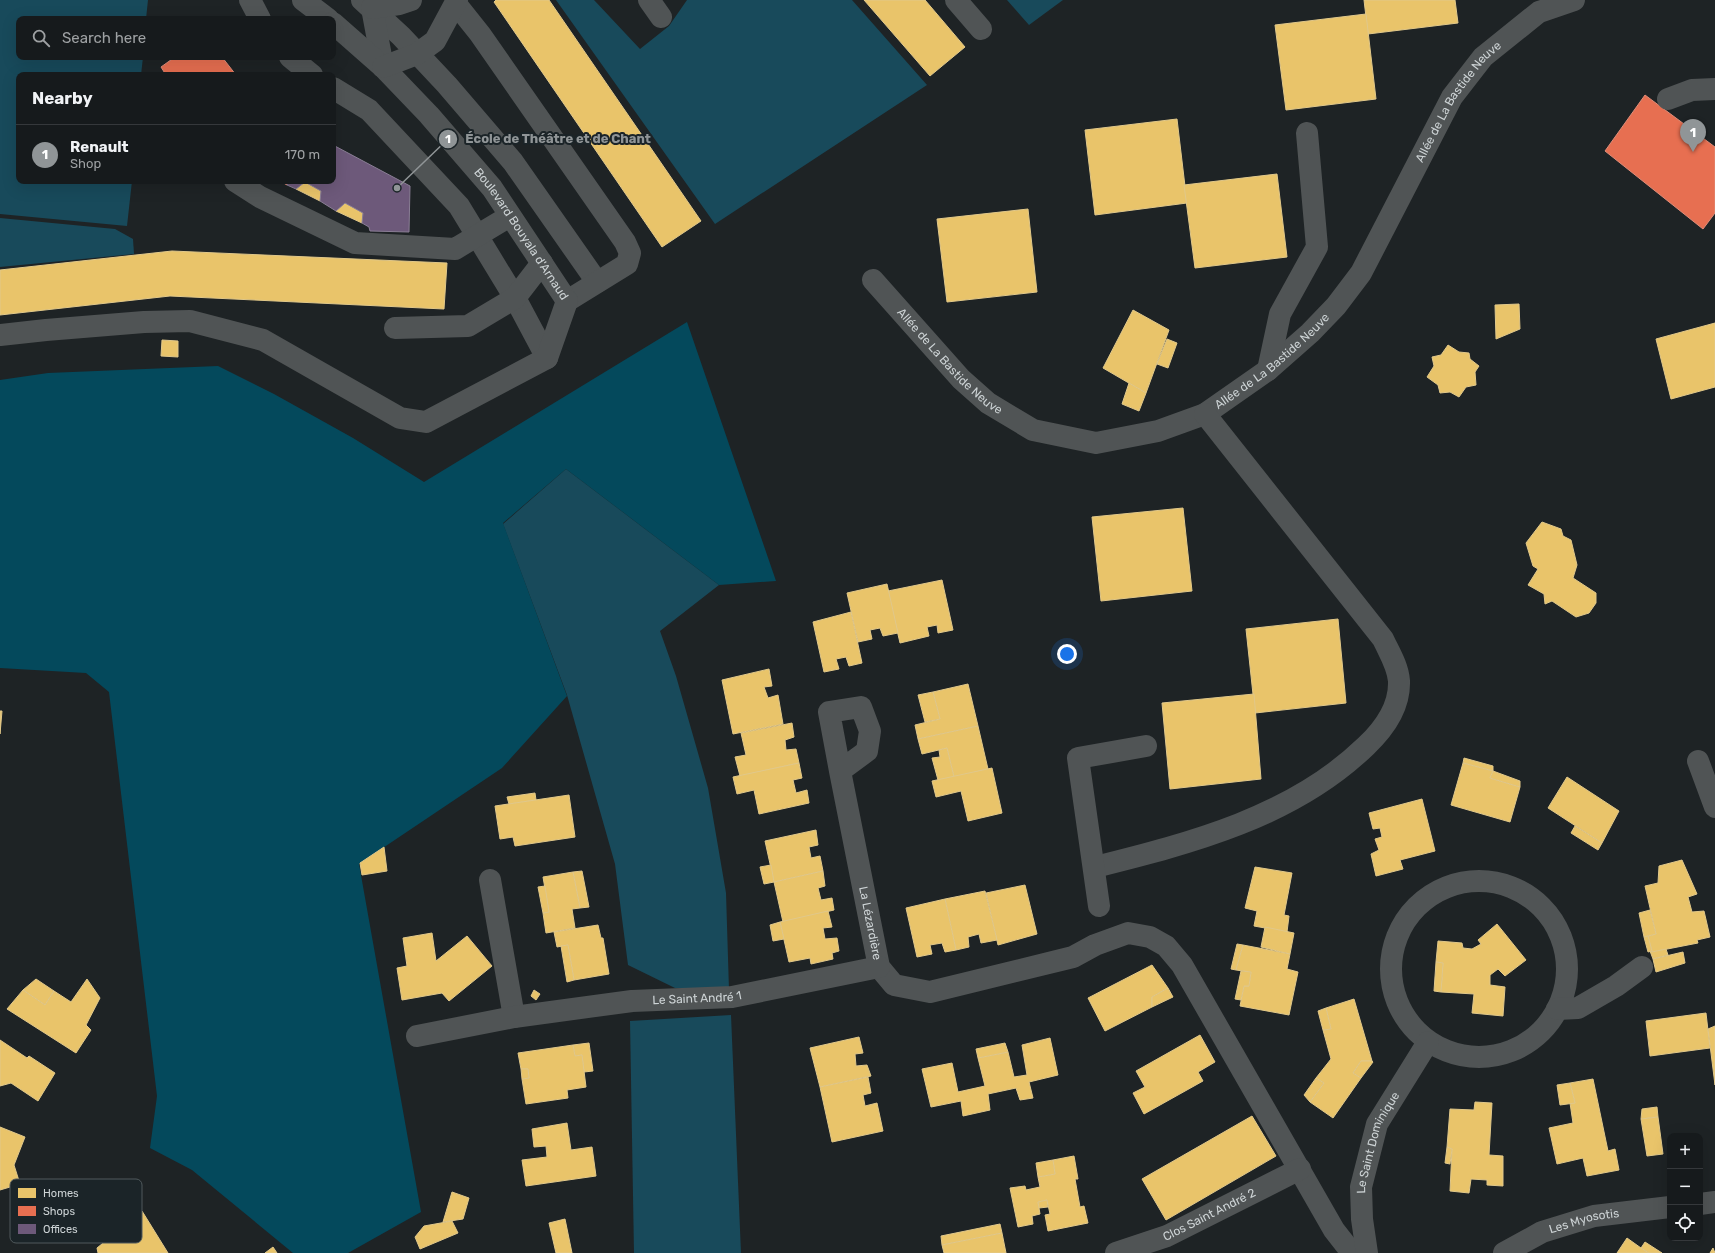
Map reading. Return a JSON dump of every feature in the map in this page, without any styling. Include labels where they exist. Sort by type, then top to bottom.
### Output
[{"type":"street","points":[[250,0],[258,16]]},
{"type":"street","points":[[303,0],[324,16]]},
{"type":"street","points":[[367,4],[399,4],[411,0]]},
{"type":"street","points":[[956,0],[981,29]]},
{"type":"street","name":"Allée de La Bastide Neuve","points":[[873,280],[961,379],[988,403],[1033,430],[1096,443],[1158,431],[1205,414],[1268,370],[1310,333],[1336,306],[1361,273],[1452,97],[1483,57],[1539,12],[1574,0]]},
{"type":"street","points":[[367,4],[383,67],[417,54],[435,41],[457,2]]},
{"type":"street","name":"Boulevard Bouyala d'Arnaud","points":[[336,26],[383,67],[429,115],[492,188],[567,301],[627,264],[630,253],[625,242],[457,2]]},
{"type":"street","points":[[367,4],[447,85],[513,162],[597,282]]},
{"type":"street","points":[[294,60],[308,72]]},
{"type":"street","points":[[1668,99],[1692,90],[1715,89]]},
{"type":"street","points":[[336,90],[369,110],[459,206],[515,298],[547,358]]},
{"type":"street","points":[[1268,370],[1280,314],[1317,247],[1307,134]]},
{"type":"street","points":[[239,184],[260,198],[355,243],[455,248],[510,216]]},
{"type":"street","points":[[395,328],[468,326],[515,298],[542,263]]},
{"type":"street","points":[[0,336],[46,330],[144,322],[190,322],[263,340],[400,418],[426,422],[547,358],[567,301]]},
{"type":"street","points":[[1095,867],[1178,847],[1277,810],[1346,766],[1380,733],[1395,709],[1399,681],[1394,662],[1383,639],[1205,414]]},
{"type":"street","points":[[1100,906],[1078,758],[1146,746]]},
{"type":"street","points":[[1698,761],[1715,807]]},
{"type":"street","name":"La Lézardière","points":[[840,771],[879,966],[894,984],[930,992],[1073,957],[1095,945],[1128,933],[1150,938],[1166,946],[1182,965],[1334,1230],[1352,1253]]},
{"type":"street","points":[[490,880],[514,1017]]},
{"type":"street","points":[[1473,881],[1506,886],[1522,892],[1547,913],[1557,928],[1563,943],[1567,976],[1564,993],[1549,1023],[1537,1035],[1509,1053],[1476,1058],[1459,1056],[1428,1042],[1415,1031],[1405,1018],[1397,1003],[1392,982],[1392,954],[1396,938],[1404,923],[1414,910],[1427,898],[1441,889],[1457,884],[1473,881]]},
{"type":"street","name":"Le Saint André 1","points":[[417,1036],[514,1017],[632,1000],[732,997],[879,966]]},
{"type":"street","points":[[1557,1008],[1578,1008],[1616,986],[1642,967]]},
{"type":"street","name":"Le Saint Dominique","points":[[1367,1253],[1362,1219],[1361,1187],[1377,1124],[1428,1042]]},
{"type":"street","name":"Clos Saint André 2","points":[[1116,1253],[1167,1236],[1300,1169]]},
{"type":"street","points":[[1703,1204],[1715,1202]]},
{"type":"street","name":"Les Myosotis","points":[[1504,1253],[1542,1232],[1594,1216],[1667,1207]]},
{"type":"shaded area","points":[[0,0],[148,0],[146,16],[16,16],[16,60],[143,60],[141,72],[16,72],[16,184],[132,184],[127,226],[0,214]]},
{"type":"shaded area","points":[[556,0],[594,0],[640,49],[669,26],[687,0],[852,0],[927,85],[715,224]]},
{"type":"shaded area","points":[[1007,0],[1063,0],[1029,25]]},
{"type":"shaded area","points":[[0,218],[115,229],[133,239],[134,254],[0,267]]},
{"type":"shaded area","points":[[687,322],[776,581],[719,585],[566,469],[503,523],[567,696],[502,768],[359,864],[421,1212],[348,1253],[293,1253],[192,1170],[150,1148],[157,1096],[109,692],[86,673],[0,668],[0,380],[48,373],[218,366],[274,394],[353,438],[424,482]]},
{"type":"shaded area","points":[[566,469],[719,585],[660,631],[676,676],[708,788],[726,893],[729,990],[675,988],[628,965],[615,864],[567,695],[503,524]]},
{"type":"shaded area","points":[[731,1015],[741,1253],[634,1253],[630,1021]]},
{"type":"building: Homes","points":[[496,0],[549,0],[701,221],[662,247],[494,2]]},
{"type":"building: Homes","points":[[864,0],[925,0],[965,47],[930,76]]},
{"type":"building: Homes","points":[[1364,0],[1455,0],[1458,23],[1368,34]]},
{"type":"building: Homes","points":[[1366,14],[1376,99],[1286,110],[1275,25]]},
{"type":"building: Homes","points":[[1177,119],[1187,203],[1095,215],[1085,130]]},
{"type":"building: Homes","points":[[1277,174],[1287,257],[1195,268],[1184,185]]},
{"type":"building: Homes","points":[[302,184],[309,184],[321,191],[320,201],[296,189]]},
{"type":"building: Homes","points":[[345,203],[363,213],[362,223],[336,211]]},
{"type":"building: Homes","points":[[1028,209],[1037,292],[947,302],[937,219]]},
{"type":"building: Homes","points":[[172,251],[447,263],[444,309],[170,296],[0,315],[0,270]]},
{"type":"building: Homes","points":[[1519,304],[1520,329],[1496,339],[1495,305]]},
{"type":"building: Homes","points":[[1133,310],[1169,330],[1146,393],[1103,368]]},
{"type":"building: Homes","points":[[1715,323],[1715,387],[1671,399],[1656,339]]},
{"type":"building: Homes","points":[[1167,339],[1177,343],[1168,368],[1157,364]]},
{"type":"building: Homes","points":[[162,340],[178,341],[178,357],[161,356]]},
{"type":"building: Homes","points":[[1448,345],[1459,352],[1469,353],[1470,359],[1479,366],[1475,372],[1476,385],[1466,387],[1459,397],[1450,392],[1440,393],[1438,385],[1427,377],[1434,366],[1432,357],[1441,355]]},
{"type":"building: Homes","points":[[1129,383],[1146,393],[1139,411],[1122,404]]},
{"type":"building: Homes","points":[[1183,508],[1192,591],[1101,601],[1092,517]]},
{"type":"building: Homes","points":[[1542,522],[1561,529],[1563,536],[1571,540],[1577,565],[1573,578],[1596,593],[1596,603],[1589,613],[1576,617],[1552,601],[1545,604],[1544,594],[1528,585],[1538,569],[1533,566],[1526,543]]},
{"type":"building: Homes","points":[[942,580],[953,630],[938,633],[937,625],[927,627],[929,636],[900,643],[888,591]]},
{"type":"building: Homes","points":[[887,584],[898,633],[883,636],[880,628],[870,630],[872,639],[858,642],[847,593]]},
{"type":"building: Homes","points":[[851,612],[862,663],[849,666],[846,657],[836,659],[839,669],[824,672],[813,622]]},
{"type":"building: Homes","points":[[1338,619],[1346,703],[1255,713],[1246,629]]},
{"type":"building: Homes","points":[[769,669],[772,686],[764,687],[768,698],[778,695],[783,724],[733,734],[722,680]]},
{"type":"building: Homes","points":[[968,684],[978,726],[918,739],[915,725],[940,719],[933,692]]},
{"type":"building: Homes","points":[[933,692],[940,719],[925,722],[918,695]]},
{"type":"building: Homes","points":[[1254,694],[1261,779],[1170,789],[1162,703]]},
{"type":"building: Homes","points":[[0,711],[2,711],[0,734]]},
{"type":"building: Homes","points":[[792,723],[794,737],[785,740],[786,750],[796,749],[799,763],[740,776],[735,757],[746,755],[741,733]]},
{"type":"building: Homes","points":[[978,726],[988,769],[954,777],[947,748],[922,754],[918,739]]},
{"type":"building: Homes","points":[[947,748],[954,777],[938,780],[932,758],[940,757],[939,750]]},
{"type":"building: Homes","points":[[1464,758],[1493,766],[1493,771],[1463,763]]},
{"type":"building: Homes","points":[[799,763],[802,778],[793,780],[796,793],[807,790],[809,803],[759,814],[754,790],[737,794],[733,777]]},
{"type":"building: Homes","points":[[1463,763],[1493,771],[1490,778],[1520,787],[1510,822],[1451,805]]},
{"type":"building: Homes","points":[[992,768],[1002,813],[968,821],[961,791],[936,797],[932,781]]},
{"type":"building: Homes","points":[[1493,771],[1520,781],[1520,787],[1490,778]]},
{"type":"building: Homes","points":[[1567,777],[1619,811],[1602,843],[1548,808]]},
{"type":"building: Homes","points":[[535,793],[536,800],[509,804],[507,797]]},
{"type":"building: Homes","points":[[569,795],[575,837],[515,846],[513,837],[500,839],[495,806]]},
{"type":"building: Homes","points":[[1422,799],[1435,851],[1400,860],[1403,869],[1376,876],[1371,854],[1379,850],[1375,839],[1382,837],[1380,828],[1373,829],[1369,813]]},
{"type":"building: Homes","points":[[1575,826],[1602,843],[1598,850],[1571,833]]},
{"type":"building: Homes","points":[[816,830],[818,845],[809,847],[811,858],[820,856],[823,871],[774,882],[765,841]]},
{"type":"building: Homes","points":[[384,847],[387,871],[362,875],[360,863]]},
{"type":"building: Homes","points":[[1682,860],[1697,894],[1688,897],[1692,912],[1704,911],[1710,937],[1697,940],[1698,943],[1652,952],[1648,936],[1656,934],[1645,886],[1658,883],[1659,866]]},
{"type":"building: Homes","points":[[771,865],[774,882],[764,884],[760,867]]},
{"type":"building: Homes","points":[[1255,867],[1292,873],[1284,915],[1289,916],[1287,932],[1254,926],[1257,911],[1245,908]]},
{"type":"building: Homes","points":[[582,871],[589,907],[580,908],[573,872]]},
{"type":"building: Homes","points":[[823,871],[825,886],[818,888],[821,900],[832,898],[834,910],[783,922],[774,882]]},
{"type":"building: Homes","points":[[573,872],[580,908],[572,909],[575,928],[546,933],[543,913],[549,912],[543,877]]},
{"type":"building: Homes","points":[[1025,885],[1037,934],[998,945],[986,893]]},
{"type":"building: Homes","points":[[545,886],[549,912],[543,913],[538,887]]},
{"type":"building: Homes","points":[[985,891],[997,940],[981,943],[979,934],[968,937],[969,947],[956,950],[945,899]]},
{"type":"building: Homes","points":[[945,899],[956,950],[945,952],[942,943],[930,945],[932,954],[917,957],[906,908]]},
{"type":"building: Homes","points":[[1650,910],[1656,934],[1644,937],[1639,913]]},
{"type":"building: Homes","points":[[828,911],[832,927],[823,928],[825,939],[837,938],[839,951],[832,953],[833,959],[811,964],[810,958],[789,962],[780,922]]},
{"type":"building: Homes","points":[[780,922],[784,939],[773,941],[770,925]]},
{"type":"building: Homes","points":[[1497,924],[1526,960],[1505,976],[1498,969],[1490,975],[1490,985],[1505,987],[1503,1016],[1472,1013],[1474,994],[1441,992],[1443,963],[1436,962],[1438,941],[1462,943],[1463,948],[1472,949],[1481,944],[1478,940]]},
{"type":"building: Homes","points":[[598,925],[601,938],[603,938],[609,974],[574,980],[568,945],[557,947],[554,932]]},
{"type":"building: Homes","points":[[1265,927],[1294,933],[1290,954],[1261,947]]},
{"type":"building: Homes","points":[[432,933],[436,961],[467,936],[492,966],[449,1001],[442,993],[402,1000],[397,968],[407,966],[403,938]]},
{"type":"building: Homes","points":[[1648,936],[1652,951],[1648,952],[1644,937]]},
{"type":"building: Homes","points":[[1237,944],[1243,945],[1236,970],[1231,969]]},
{"type":"building: Homes","points":[[568,945],[574,980],[567,982],[561,946]]},
{"type":"building: Homes","points":[[1243,945],[1290,954],[1287,969],[1298,972],[1289,1015],[1240,1006],[1244,986],[1249,986],[1251,972],[1236,970]]},
{"type":"building: Homes","points":[[1666,949],[1668,955],[1653,959],[1650,951],[1652,952]]},
{"type":"building: Homes","points":[[1683,952],[1685,963],[1656,972],[1653,959]]},
{"type":"building: Homes","points":[[1436,962],[1443,963],[1441,992],[1434,991]]},
{"type":"building: Homes","points":[[1152,965],[1168,988],[1152,997],[1152,1007],[1105,1031],[1088,998]]},
{"type":"building: Homes","points":[[1241,971],[1251,972],[1249,986],[1244,986],[1241,1000],[1235,999]]},
{"type":"building: Homes","points":[[36,979],[54,991],[45,1005],[23,990]]},
{"type":"building: Homes","points":[[87,979],[100,998],[86,1025],[91,1030],[76,1053],[7,1009],[23,990],[45,1005],[54,991],[71,1002]]},
{"type":"building: Homes","points":[[1168,988],[1173,997],[1152,1007],[1152,997]]},
{"type":"building: Homes","points":[[534,990],[540,994],[536,1000],[531,996]]},
{"type":"building: Homes","points":[[1354,999],[1372,1061],[1361,1061],[1353,1073],[1361,1078],[1333,1118],[1310,1102],[1324,1083],[1316,1078],[1331,1059],[1323,1030],[1331,1029],[1326,1008]]},
{"type":"building: Homes","points":[[1326,1008],[1331,1029],[1323,1030],[1318,1011]]},
{"type":"building: Homes","points":[[1706,1013],[1710,1048],[1650,1056],[1646,1021]]},
{"type":"building: Homes","points":[[1715,1026],[1715,1085],[1708,1029]]},
{"type":"building: Homes","points":[[1200,1035],[1215,1062],[1198,1072],[1203,1081],[1144,1114],[1133,1093],[1145,1087],[1136,1071]]},
{"type":"building: Homes","points":[[859,1037],[863,1053],[855,1054],[856,1066],[867,1065],[871,1076],[820,1087],[810,1048]]},
{"type":"building: Homes","points":[[1050,1038],[1058,1075],[1029,1082],[1033,1098],[1020,1100],[1016,1088],[988,1094],[990,1110],[963,1116],[961,1101],[931,1107],[922,1069],[952,1063],[958,1092],[985,1086],[978,1058],[1008,1052],[1014,1077],[1027,1075],[1022,1045]]},
{"type":"building: Homes","points":[[0,1040],[27,1058],[29,1056],[55,1073],[38,1101],[11,1083],[0,1086]]},
{"type":"building: Homes","points":[[589,1043],[593,1071],[584,1072],[582,1055],[575,1056],[573,1045]]},
{"type":"building: Homes","points":[[1005,1043],[1008,1052],[978,1058],[976,1049]]},
{"type":"building: Homes","points":[[573,1045],[575,1056],[582,1055],[586,1087],[567,1090],[568,1098],[526,1104],[522,1079],[529,1078],[528,1069],[521,1069],[518,1053]]},
{"type":"building: Homes","points":[[1361,1061],[1373,1062],[1361,1078],[1353,1073]]},
{"type":"building: Homes","points":[[521,1069],[528,1069],[529,1078],[522,1079]]},
{"type":"building: Homes","points":[[868,1077],[871,1093],[863,1095],[865,1106],[877,1103],[883,1131],[832,1142],[820,1087]]},
{"type":"building: Homes","points":[[1316,1078],[1324,1083],[1310,1102],[1304,1095]]},
{"type":"building: Homes","points":[[1593,1079],[1608,1151],[1615,1149],[1619,1170],[1587,1176],[1583,1158],[1557,1164],[1549,1128],[1573,1123],[1570,1103],[1575,1103],[1570,1083]]},
{"type":"building: Homes","points":[[1570,1083],[1575,1103],[1560,1105],[1557,1085]]},
{"type":"building: Homes","points":[[1475,1102],[1492,1103],[1489,1155],[1503,1156],[1503,1186],[1487,1185],[1487,1180],[1471,1179],[1469,1193],[1450,1191],[1452,1149],[1447,1147],[1450,1109],[1474,1110]]},
{"type":"building: Homes","points":[[1657,1107],[1658,1117],[1641,1119],[1642,1109]]},
{"type":"building: Homes","points":[[1252,1116],[1276,1156],[1166,1220],[1142,1179]]},
{"type":"building: Homes","points":[[1658,1117],[1663,1154],[1647,1156],[1641,1119]]},
{"type":"building: Homes","points":[[567,1123],[571,1150],[592,1147],[596,1176],[526,1186],[522,1160],[547,1157],[546,1146],[534,1147],[532,1129]]},
{"type":"building: Homes","points":[[0,1127],[25,1137],[14,1165],[18,1179],[10,1179],[10,1187],[0,1190]]},
{"type":"building: Homes","points":[[1447,1147],[1452,1149],[1450,1164],[1445,1163]]},
{"type":"building: Homes","points":[[1074,1156],[1078,1179],[1075,1179],[1080,1207],[1084,1206],[1088,1223],[1048,1231],[1045,1215],[1050,1214],[1047,1200],[1038,1202],[1040,1214],[1032,1216],[1033,1224],[1018,1227],[1010,1188],[1025,1186],[1026,1190],[1040,1187],[1038,1177],[1055,1174],[1053,1160]]},
{"type":"building: Homes","points":[[1053,1160],[1055,1174],[1038,1177],[1036,1163]]},
{"type":"building: Homes","points":[[452,1192],[469,1198],[463,1219],[443,1222]]},
{"type":"building: Homes","points":[[1047,1200],[1048,1207],[1039,1208],[1038,1202]]},
{"type":"building: Homes","points":[[142,1211],[168,1253],[98,1253],[97,1248],[103,1243],[142,1243]]},
{"type":"building: Homes","points":[[565,1219],[572,1253],[556,1253],[549,1223]]},
{"type":"building: Homes","points":[[452,1221],[458,1233],[420,1249],[415,1237],[424,1226]]},
{"type":"building: Homes","points":[[1000,1224],[1002,1233],[942,1245],[941,1236]]},
{"type":"building: Homes","points":[[1002,1233],[1006,1253],[944,1253],[942,1245]]},
{"type":"building: Homes","points":[[1627,1238],[1641,1248],[1649,1253],[1617,1253]]},
{"type":"building: Homes","points":[[1645,1242],[1662,1253],[1649,1253],[1641,1248]]},
{"type":"building: Homes","points":[[273,1247],[277,1253],[265,1253]]},
{"type":"building: Homes","points":[[1713,1248],[1715,1253],[1710,1253]]},
{"type":"building: Shops","points":[[171,60],[224,60],[234,72],[164,72],[161,67]]},
{"type":"building: Shops","points":[[1645,95],[1715,147],[1715,213],[1703,229],[1605,151]]},
{"type":"building: Offices","points":[[336,147],[410,186],[409,232],[370,231],[369,227],[362,223],[363,213],[345,203],[336,211],[320,201],[321,191],[309,184],[336,184]]},
{"type":"building: Offices","points":[[288,184],[302,184],[296,189]]},
{"type":"place","name":"Renault","points":[[1693,152]]},
{"type":"place","name":"École de Théâtre et de Chant","points":[[397,188]]}]
